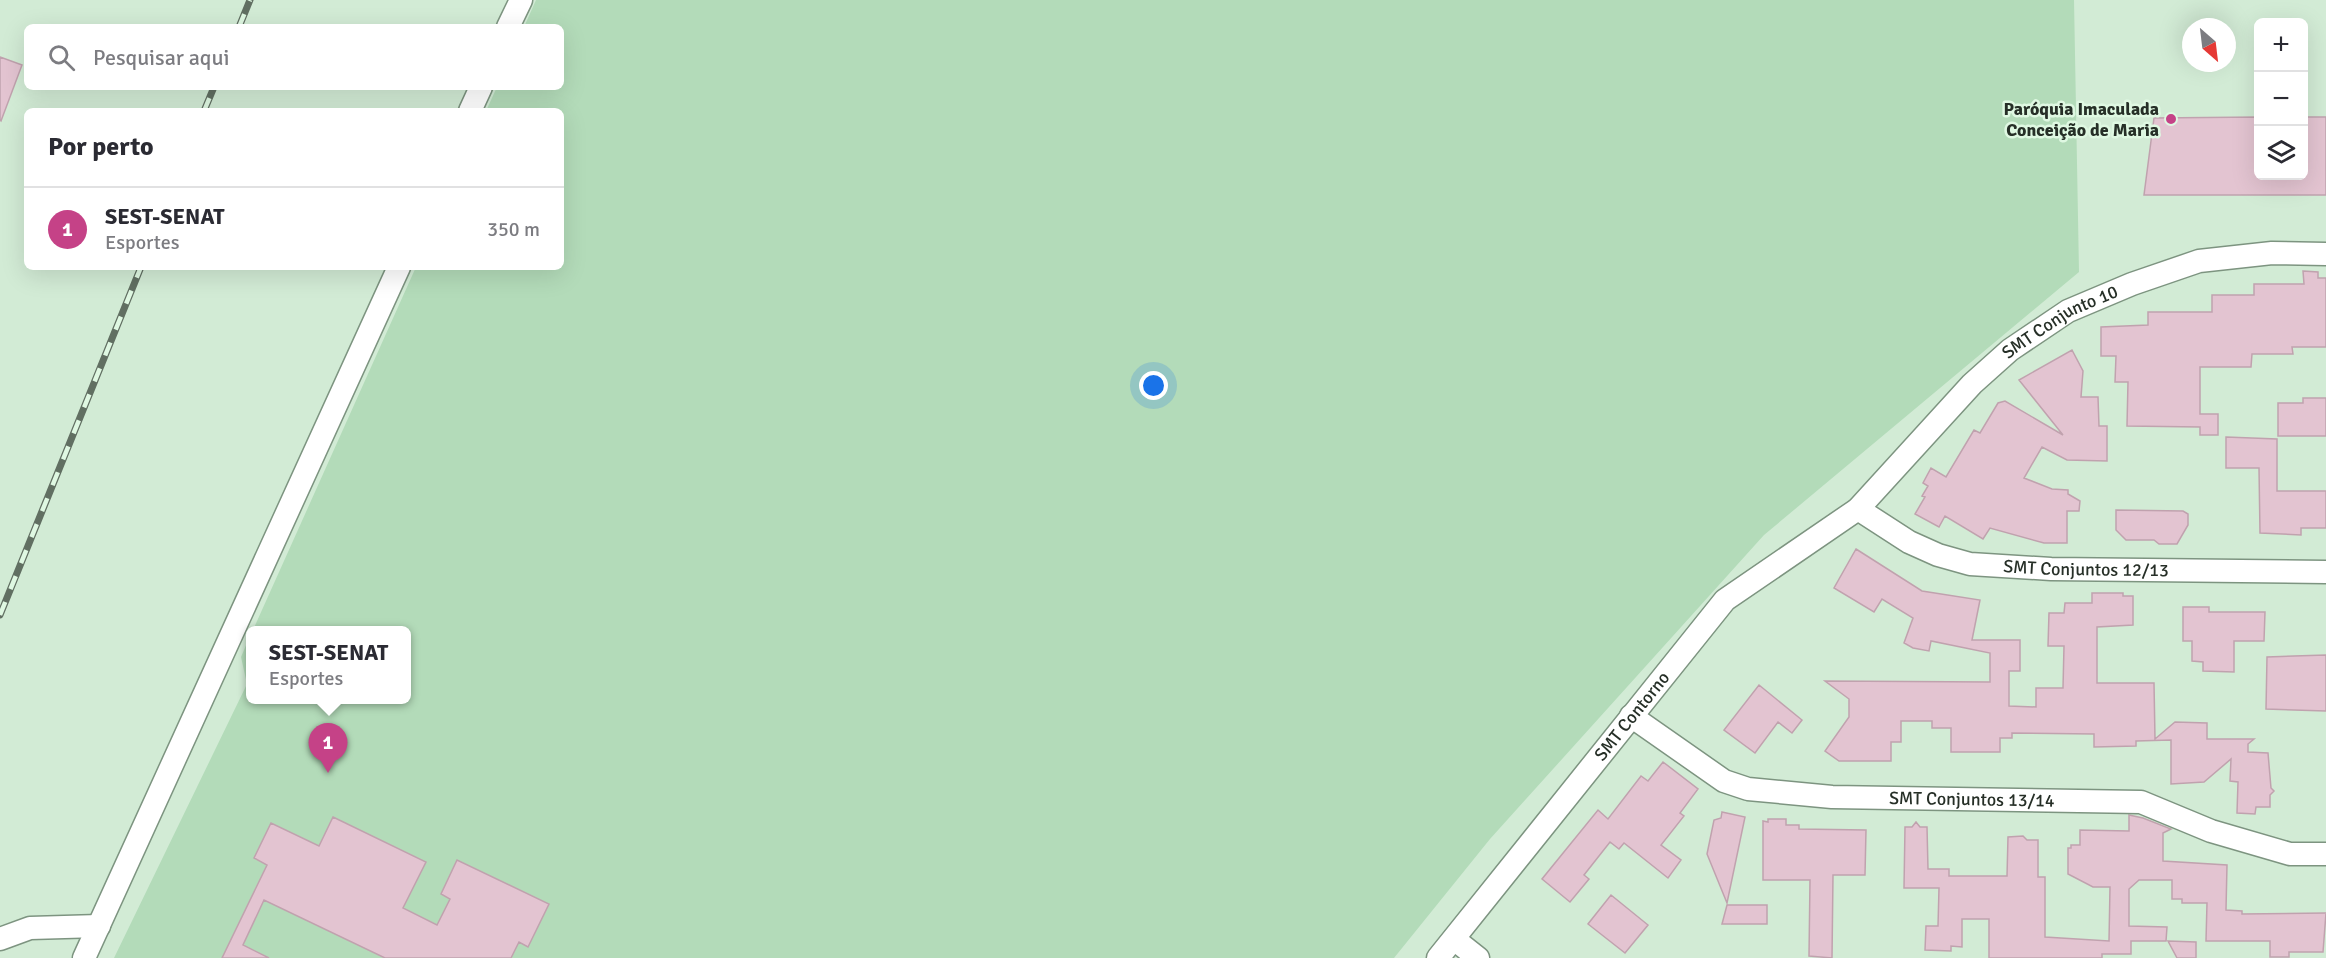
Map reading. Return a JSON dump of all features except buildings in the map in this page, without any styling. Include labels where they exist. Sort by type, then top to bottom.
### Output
[{"type":"street","points":[[509,24],[521,0]]},
{"type":"street","points":[[471,108],[480,90]]},
{"type":"street","name":"SMT Conjunto 10","points":[[1858,509],[1972,384],[2010,350],[2068,311],[2132,284],[2199,261],[2272,253],[2326,254]]},
{"type":"street","points":[[84,958],[398,270]]},
{"type":"street","name":"SMT Conjuntos 12/13","points":[[1858,509],[1909,542],[1938,555],[1970,564],[2051,569],[2326,572]]},
{"type":"street","name":"SMT Contorno","points":[[1438,958],[1725,600],[1858,509]]},
{"type":"street","name":"SMT Conjuntos 13/14","points":[[1631,716],[1724,781],[1748,789],[1832,797],[2141,802],[2211,831],[2290,854],[2326,854]]},
{"type":"street","points":[[0,939],[30,928],[99,926]]},
{"type":"street","points":[[1454,939],[1478,958]]},
{"type":"green space","points":[[536,0],[2074,0],[2079,272],[1764,535],[1490,839],[1394,958],[114,958],[246,686],[246,704],[411,704],[411,626],[255,626],[415,270],[564,270],[564,108],[487,108],[496,90],[564,90],[564,24],[525,24]]},
{"type":"green space","points":[[246,645],[246,680],[241,657]]},
{"type":"railway","points":[[240,24],[250,0]]},
{"type":"railway","points":[[205,108],[213,90]]},
{"type":"railway","points":[[0,615],[140,270]]},
{"type":"place","name":"Paróquia Imaculada Conceição de Maria","points":[[2171,119]]},
{"type":"place","name":"SEST-SENAT","points":[[328,773]]}]
